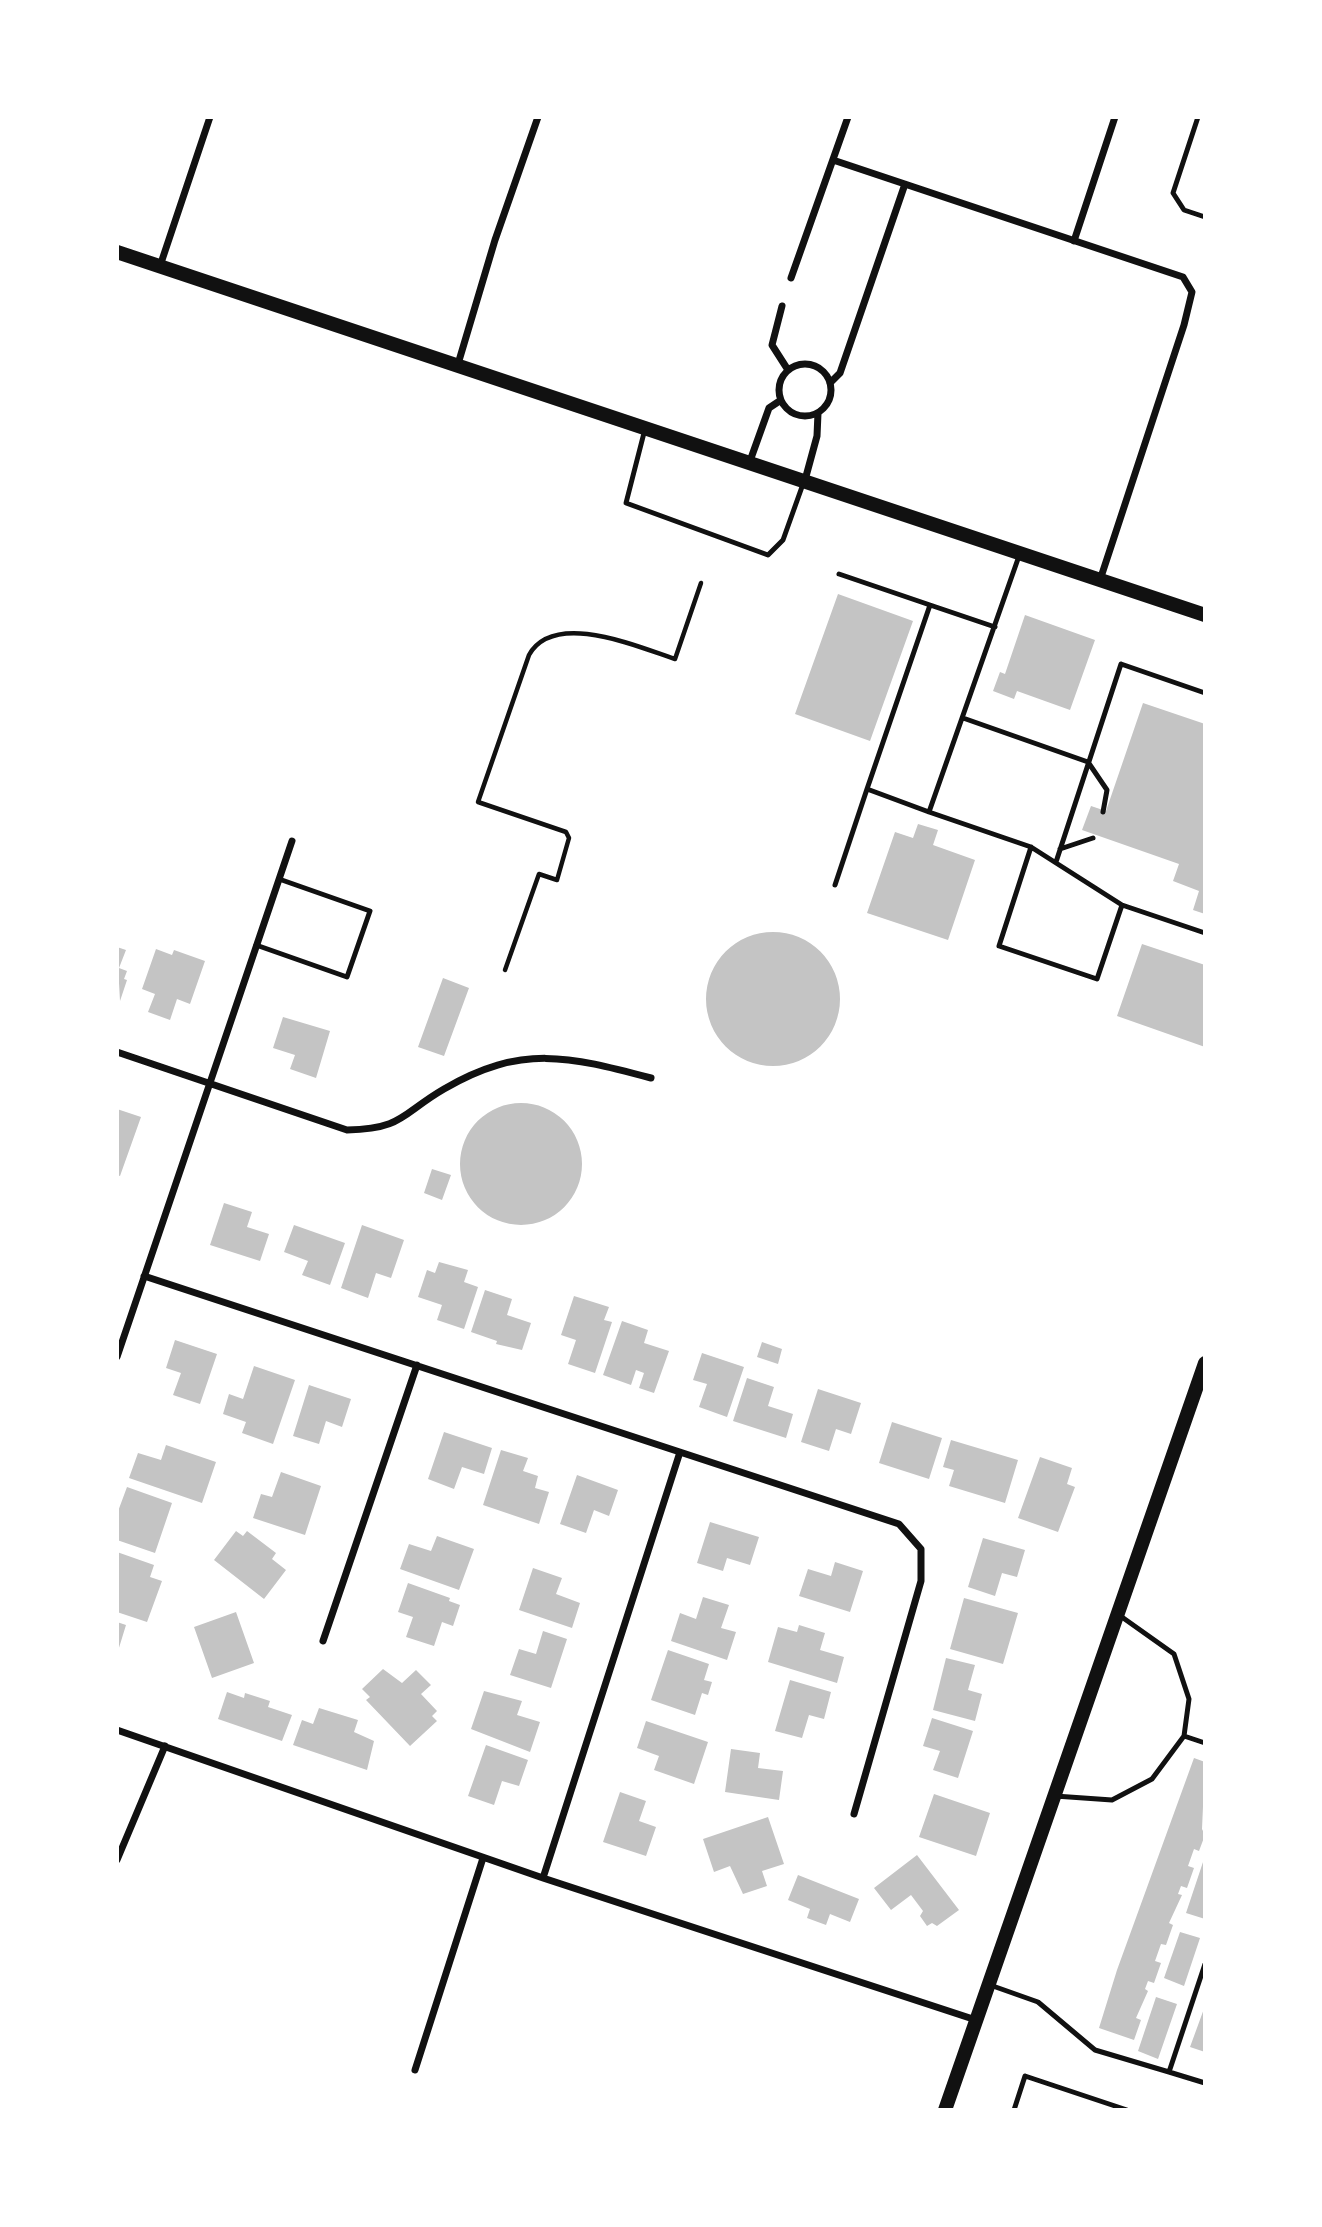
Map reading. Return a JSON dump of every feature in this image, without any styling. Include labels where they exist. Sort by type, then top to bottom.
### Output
[{"type":"main road","points":[[117,252],[646,426],[1205,615]]},
{"type":"main road","points":[[945,2110],[1118,1614],[1199,1396],[1205,1363]]},
{"type":"street","points":[[160,266],[210,117]]},
{"type":"street","points":[[458,364],[495,240],[538,117]]},
{"type":"street","points":[[791,278],[848,117]]},
{"type":"street","points":[[1074,242],[1115,117]]},
{"type":"street","points":[[833,160],[1183,277],[1192,292],[1184,325],[1100,580]]},
{"type":"street","points":[[830,383],[840,373],[905,184]]},
{"type":"street","points":[[782,306],[772,339],[788,369]]},
{"type":"street","points":[[805,480],[817,436],[818,413],[829,400],[830,383],[826,375],[813,365],[795,365],[788,369],[779,384],[781,400],[786,408],[801,415],[818,413]]},
{"type":"street","points":[[750,461],[769,408],[781,400]]},
{"type":"street","points":[[117,1357],[292,841]]},
{"type":"street","points":[[117,1052],[347,1130],[375,1130],[404,1119],[440,1091],[475,1072],[510,1059],[550,1058],[598,1065],[651,1078]]},
{"type":"street","points":[[144,1276],[899,1524],[921,1549],[923,1565],[854,1814]]},
{"type":"street","points":[[323,1641],[417,1365]]},
{"type":"street","points":[[543,1878],[680,1452]]},
{"type":"street","points":[[117,1730],[483,1858],[976,2020]]},
{"type":"street","points":[[117,1860],[165,1746]]},
{"type":"street","points":[[415,2070],[483,1858]]},
{"type":"lane","points":[[1198,117],[1172,193],[1184,210],[1205,217]]},
{"type":"lane","points":[[646,426],[625,503],[768,555],[783,540],[805,480]]},
{"type":"lane","points":[[929,811],[1020,553]]},
{"type":"lane","points":[[839,574],[995,627]]},
{"type":"lane","points":[[835,885],[930,605]]},
{"type":"lane","points":[[1056,862],[1122,664],[1205,693]]},
{"type":"lane","points":[[962,718],[1088,762],[1107,790],[1103,812]]},
{"type":"lane","points":[[867,789],[1031,847],[1122,905],[1205,933]]},
{"type":"lane","points":[[1060,849],[1093,838]]},
{"type":"lane","points":[[1031,847],[999,946],[1097,979],[1122,905]]},
{"type":"lane","points":[[257,945],[347,977],[370,911],[279,879]]},
{"type":"lane","points":[[1055,1796],[1112,1800],[1152,1779],[1184,1736],[1189,1699],[1174,1654],[1118,1614]]},
{"type":"lane","points":[[1184,1736],[1205,1743]]},
{"type":"lane","points":[[1169,2072],[1205,1964]]},
{"type":"lane","points":[[987,1984],[1038,2002],[1095,2050],[1205,2082]]},
{"type":"lane","points":[[1014,2110],[1026,2076],[1127,2110]]},
{"type":"path","points":[[505,970],[539,874],[557,880],[569,838],[566,832],[478,802],[529,655],[535,644],[544,638],[592,635],[611,638],[675,659],[701,583]]},
{"type":"building","points":[[838,594],[913,621],[870,741],[795,714]]},
{"type":"building","points":[[1025,615],[1095,640],[1070,710],[1017,691],[1014,699],[993,691],[1000,672],[1005,674]]},
{"type":"building","points":[[1143,703],[1205,724],[1205,914],[1193,910],[1199,891],[1173,881],[1179,864],[1082,830],[1091,806],[1106,811]]},
{"type":"building","points":[[918,824],[938,830],[933,845],[975,860],[948,940],[867,913],[895,832],[913,838]]},
{"type":"building","points":[[773,932],[799,937],[821,951],[835,973],[840,999],[835,1025],[821,1047],[799,1061],[773,1066],[747,1061],[725,1047],[711,1025],[706,999],[711,973],[725,951],[747,937]]},
{"type":"building","points":[[1142,944],[1205,965],[1205,1047],[1117,1016]]},
{"type":"building","points":[[117,947],[126,950],[119,968],[127,971],[120,1001]]},
{"type":"building","points":[[156,949],[172,955],[174,950],[205,961],[190,1004],[177,999],[170,1020],[148,1012],[155,994],[142,989]]},
{"type":"building","points":[[443,978],[469,988],[444,1056],[418,1047]]},
{"type":"building","points":[[283,1017],[330,1031],[316,1078],[290,1069],[295,1055],[273,1048]]},
{"type":"building","points":[[521,1103],[544,1108],[564,1121],[577,1141],[582,1164],[577,1187],[564,1207],[544,1220],[521,1225],[498,1220],[478,1207],[465,1187],[460,1164],[465,1141],[478,1121],[498,1108]]},
{"type":"building","points":[[117,1109],[141,1117],[120,1176],[117,1175]]},
{"type":"building","points":[[432,1169],[451,1175],[442,1200],[424,1193]]},
{"type":"building","points":[[224,1203],[252,1212],[247,1227],[269,1234],[260,1261],[210,1245]]},
{"type":"building","points":[[294,1225],[345,1243],[330,1285],[302,1275],[308,1261],[284,1252]]},
{"type":"building","points":[[362,1225],[404,1240],[391,1278],[376,1273],[368,1298],[341,1288]]},
{"type":"building","points":[[439,1262],[468,1270],[464,1282],[478,1287],[464,1329],[437,1320],[442,1305],[418,1297],[427,1270],[435,1273]]},
{"type":"building","points":[[485,1290],[512,1299],[507,1315],[531,1323],[522,1350],[496,1344],[497,1341],[471,1332]]},
{"type":"building","points":[[574,1296],[609,1307],[604,1320],[612,1322],[595,1373],[568,1364],[576,1340],[561,1335]]},
{"type":"building","points":[[622,1321],[648,1330],[644,1343],[669,1351],[654,1393],[639,1388],[644,1373],[636,1370],[631,1385],[603,1375]]},
{"type":"building","points":[[175,1340],[217,1354],[200,1404],[173,1395],[181,1373],[166,1368]]},
{"type":"building","points":[[762,1342],[782,1349],[778,1364],[757,1357]]},
{"type":"building","points":[[702,1353],[744,1367],[727,1417],[699,1407],[707,1384],[693,1380]]},
{"type":"building","points":[[254,1366],[295,1380],[273,1444],[242,1433],[246,1422],[223,1414],[229,1394],[243,1399]]},
{"type":"building","points":[[747,1378],[774,1387],[768,1406],[793,1414],[786,1438],[733,1421]]},
{"type":"building","points":[[309,1385],[351,1399],[342,1427],[326,1421],[319,1444],[293,1436]]},
{"type":"building","points":[[818,1389],[861,1403],[851,1434],[836,1429],[829,1451],[801,1442]]},
{"type":"building","points":[[892,1422],[942,1438],[929,1479],[879,1463]]},
{"type":"building","points":[[444,1432],[492,1448],[484,1474],[462,1467],[454,1489],[428,1479]]},
{"type":"building","points":[[951,1440],[1018,1460],[1005,1503],[949,1486],[954,1470],[943,1467]]},
{"type":"building","points":[[166,1445],[216,1462],[202,1503],[129,1478],[138,1453],[161,1460]]},
{"type":"building","points":[[501,1450],[528,1458],[523,1471],[538,1476],[535,1488],[549,1492],[539,1524],[483,1505]]},
{"type":"building","points":[[1040,1457],[1072,1468],[1067,1484],[1075,1487],[1058,1532],[1018,1518]]},
{"type":"building","points":[[281,1472],[321,1486],[305,1535],[253,1518],[261,1494],[272,1497]]},
{"type":"building","points":[[577,1475],[618,1490],[609,1516],[594,1510],[586,1533],[560,1524]]},
{"type":"building","points":[[127,1487],[172,1503],[155,1553],[117,1540],[117,1514]]},
{"type":"building","points":[[710,1522],[759,1537],[750,1565],[727,1558],[723,1571],[697,1563]]},
{"type":"building","points":[[236,1531],[243,1536],[247,1531],[276,1553],[272,1559],[286,1570],[264,1599],[214,1560]]},
{"type":"building","points":[[437,1536],[474,1549],[459,1590],[400,1569],[409,1544],[431,1551]]},
{"type":"building","points":[[983,1538],[1025,1550],[1017,1577],[1002,1573],[995,1596],[968,1587]]},
{"type":"building","points":[[117,1552],[154,1565],[150,1577],[162,1581],[147,1622],[117,1612]]},
{"type":"building","points":[[835,1562],[863,1571],[850,1612],[799,1596],[808,1569],[831,1576]]},
{"type":"building","points":[[533,1568],[562,1578],[556,1594],[580,1603],[572,1628],[519,1610]]},
{"type":"building","points":[[408,1583],[450,1598],[449,1601],[460,1605],[453,1626],[442,1622],[434,1646],[406,1637],[413,1617],[398,1612]]},
{"type":"building","points":[[703,1597],[729,1605],[721,1628],[736,1632],[727,1660],[671,1641],[680,1613],[696,1619]]},
{"type":"building","points":[[964,1598],[1018,1613],[1003,1664],[950,1649]]},
{"type":"building","points":[[236,1612],[254,1663],[212,1678],[194,1627]]},
{"type":"building","points":[[117,1622],[126,1625],[118,1651],[117,1651]]},
{"type":"building","points":[[799,1625],[825,1633],[820,1650],[844,1657],[837,1683],[768,1662],[778,1627],[797,1632]]},
{"type":"building","points":[[543,1631],[567,1639],[551,1688],[510,1675],[519,1649],[536,1654]]},
{"type":"building","points":[[668,1650],[709,1664],[704,1680],[712,1682],[708,1695],[702,1693],[695,1715],[651,1700]]},
{"type":"building","points":[[946,1658],[975,1665],[968,1690],[982,1694],[975,1721],[933,1710]]},
{"type":"building","points":[[383,1669],[402,1683],[416,1670],[431,1685],[421,1694],[437,1711],[432,1716],[437,1721],[410,1746],[366,1700],[370,1697],[362,1689]]},
{"type":"building","points":[[790,1680],[831,1692],[824,1719],[809,1715],[802,1738],[775,1731]]},
{"type":"building","points":[[484,1691],[522,1701],[517,1715],[540,1722],[530,1752],[471,1729]]},
{"type":"building","points":[[227,1692],[244,1698],[245,1693],[270,1701],[268,1707],[292,1715],[282,1741],[218,1719]]},
{"type":"building","points":[[319,1708],[358,1720],[354,1732],[374,1741],[367,1770],[293,1745],[302,1720],[313,1724]]},
{"type":"building","points":[[932,1718],[973,1731],[958,1778],[933,1770],[940,1751],[923,1746]]},
{"type":"building","points":[[646,1721],[708,1742],[694,1784],[654,1770],[659,1756],[637,1748]]},
{"type":"building","points":[[486,1745],[528,1760],[519,1786],[502,1781],[494,1805],[468,1796]]},
{"type":"building","points":[[731,1749],[760,1753],[758,1768],[783,1771],[779,1800],[725,1792]]},
{"type":"building","points":[[1194,1758],[1205,1762],[1202,1829],[1205,1835],[1199,1851],[1194,1849],[1188,1866],[1194,1868],[1187,1888],[1181,1886],[1178,1894],[1182,1895],[1169,1923],[1173,1925],[1166,1945],[1161,1944],[1155,1961],[1161,1963],[1154,1983],[1148,1981],[1145,1989],[1148,1991],[1136,2018],[1141,2020],[1134,2040],[1099,2028],[1117,1970]]},
{"type":"building","points":[[620,1792],[646,1801],[639,1821],[656,1827],[646,1856],[603,1842]]},
{"type":"building","points":[[934,1794],[990,1813],[976,1856],[919,1837]]},
{"type":"building","points":[[768,1817],[784,1864],[762,1871],[767,1886],[743,1894],[730,1866],[714,1872],[703,1839]]},
{"type":"building","points":[[917,1855],[959,1910],[937,1926],[932,1923],[927,1926],[920,1916],[923,1911],[911,1895],[891,1910],[874,1888]]},
{"type":"building","points":[[1205,1859],[1205,1919],[1186,1913]]},
{"type":"building","points":[[798,1875],[859,1899],[850,1922],[830,1914],[826,1925],[807,1918],[810,1909],[788,1900]]},
{"type":"building","points":[[1180,1932],[1200,1938],[1184,1986],[1164,1978]]},
{"type":"building","points":[[1156,1997],[1177,2004],[1158,2059],[1138,2051]]},
{"type":"building","points":[[1205,2006],[1205,2052],[1190,2047]]}]
